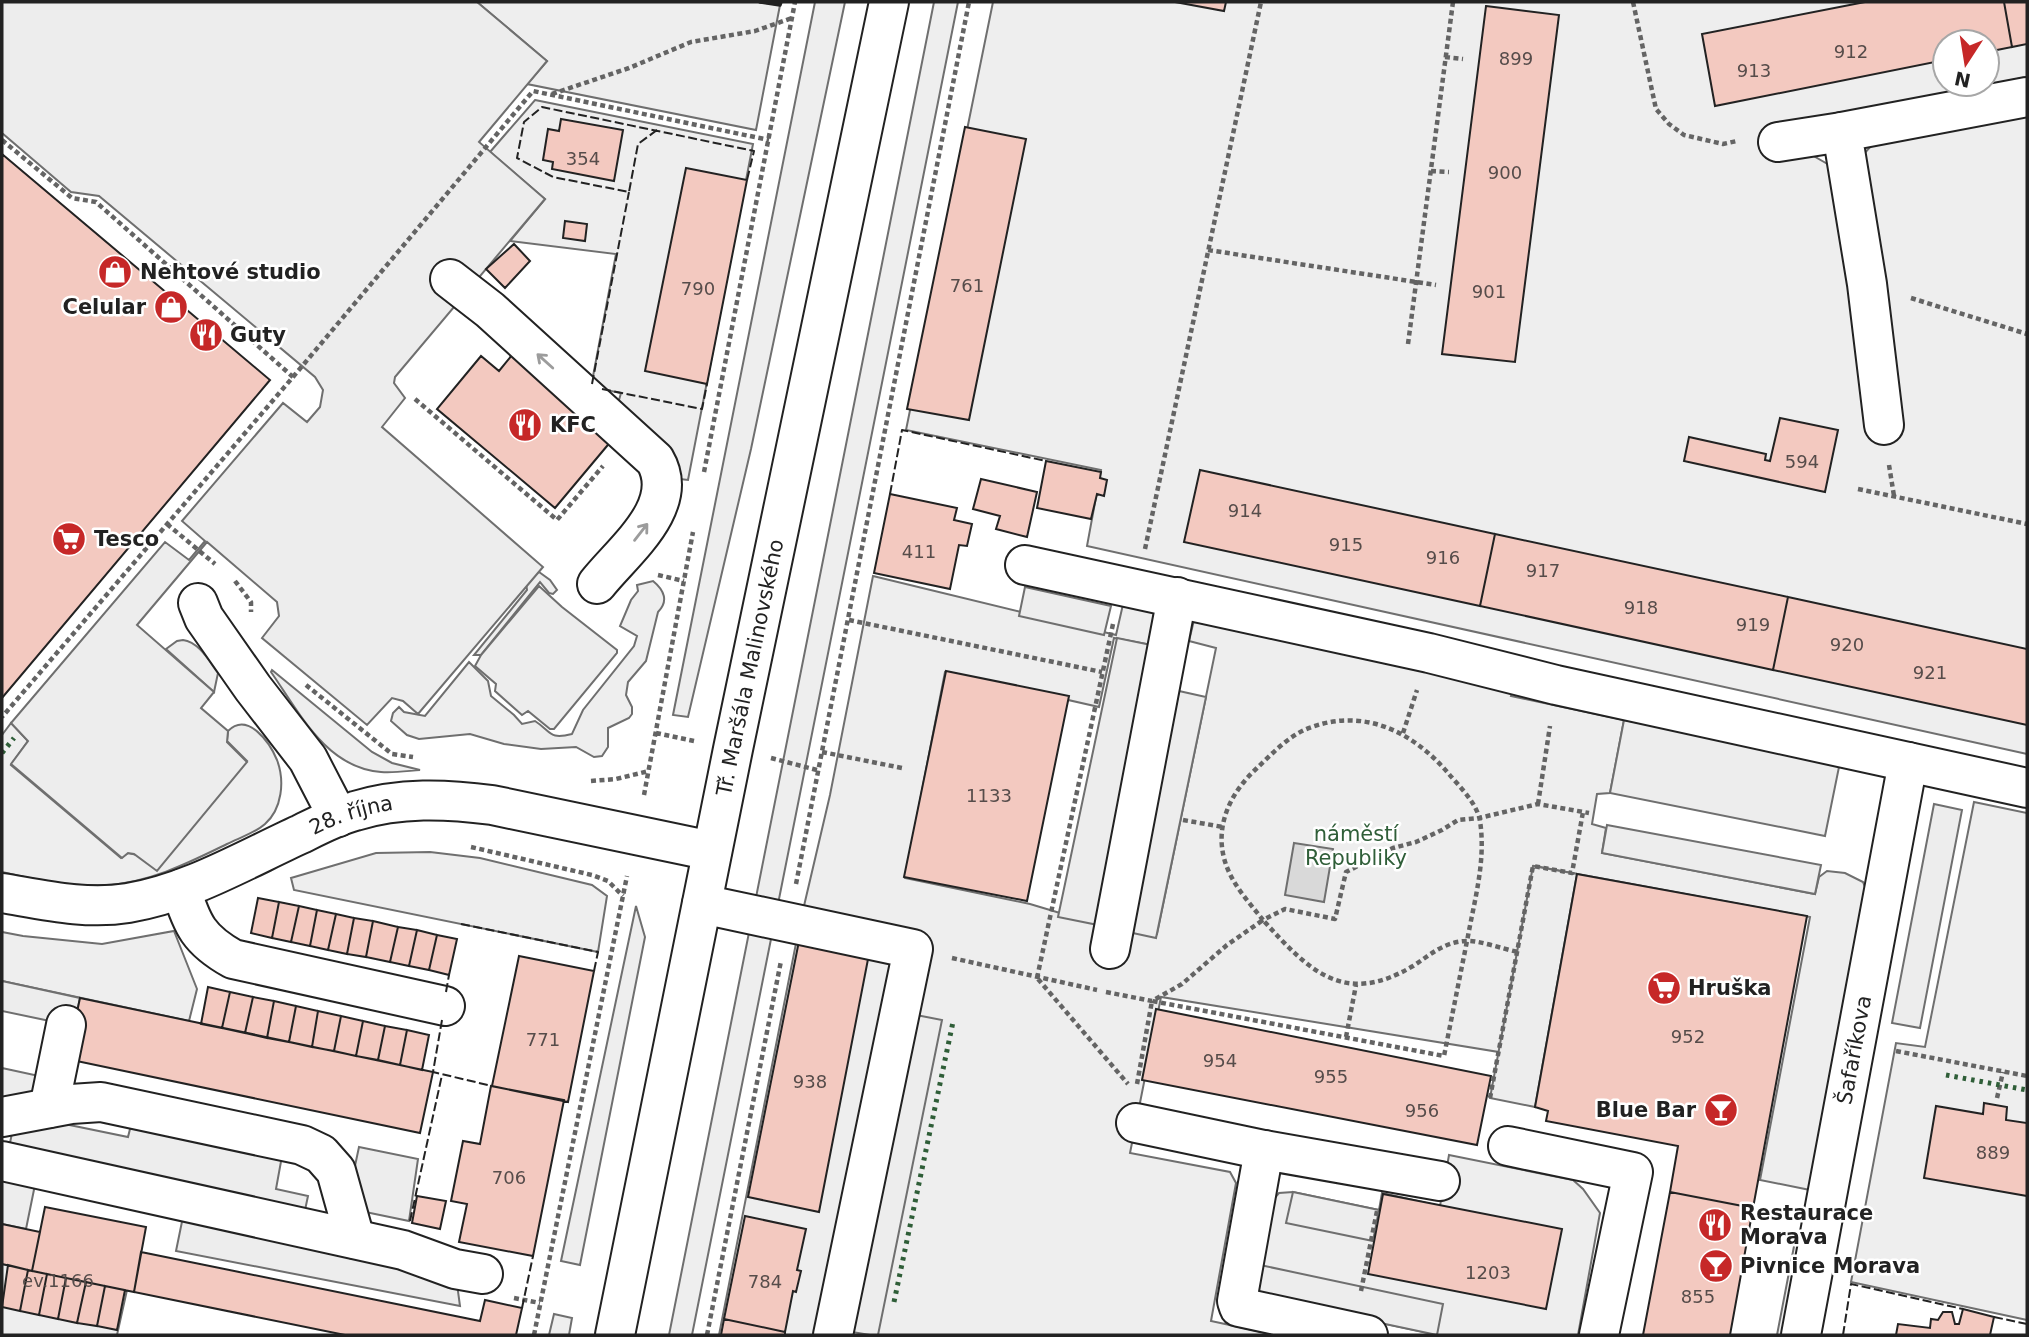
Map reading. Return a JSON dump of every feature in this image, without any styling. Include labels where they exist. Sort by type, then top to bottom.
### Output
[{"type":"street","name":"Tř. Maršála Malinovského","points":[[615,1335],[712,851],[889,2]]},
{"type":"street","points":[[1778,142],[2027,97]]},
{"type":"street","points":[[1842,132],[1867,284],[1884,425]]},
{"type":"street","points":[[450,279],[490,310],[655,460],[661,470],[661,497],[646,526],[597,584]]},
{"type":"street","points":[[1025,565],[2027,788]]},
{"type":"street","points":[[1110,949],[1177,597]]},
{"type":"street","points":[[198,603],[204,618],[253,688],[308,760],[326,789],[338,817]]},
{"type":"street","name":"Šafaříkova","points":[[1801,1335],[1908,762]]},
{"type":"street","name":"28. října","points":[[2,893],[88,906],[127,903],[181,889],[338,817],[394,802],[461,801],[712,851]]},
{"type":"street","points":[[181,889],[189,916],[197,930],[207,942],[233,959],[445,1006]]},
{"type":"street","points":[[702,904],[913,949],[833,1335]]},
{"type":"street","points":[[49,1108],[66,1025]]},
{"type":"street","points":[[2,1117],[71,1104],[101,1102],[302,1144],[321,1154],[336,1171],[355,1239]]},
{"type":"street","points":[[1136,1123],[1264,1150],[1440,1181]]},
{"type":"street","points":[[1507,1146],[1633,1172],[1599,1335]]},
{"type":"street","points":[[1264,1150],[1238,1305],[1242,1309],[1361,1334]]},
{"type":"street","points":[[2,1161],[403,1250],[455,1269],[483,1274]]},
{"type":"path","points":[[704,474],[795,2]]},
{"type":"path","points":[[706,1335],[969,2]]},
{"type":"path","points":[[1037,978],[1121,586],[1141,567],[1261,2]]},
{"type":"path","points":[[1408,344],[1452,2]]},
{"type":"path","points":[[551,94],[629,68],[691,42],[755,31],[792,18]]},
{"type":"path","points":[[1446,57],[1463,59]]},
{"type":"path","points":[[2,717],[533,91],[769,139]]},
{"type":"path","points":[[2,140],[72,198],[96,202],[293,377]]},
{"type":"path","points":[[1431,170],[1450,172]]},
{"type":"path","points":[[1208,250],[1436,285]]},
{"type":"path","points":[[1867,284],[2027,334]]},
{"type":"path","points":[[415,398],[557,520],[629,437]]},
{"type":"path","points":[[1858,489],[2027,524]]},
{"type":"path","points":[[167,524],[223,571]]},
{"type":"path","points":[[534,1335],[649,771],[694,527]]},
{"type":"path","points":[[232,578],[251,602],[251,624]]},
{"type":"path","points":[[849,620],[1102,672]]},
{"type":"path","points":[[299,679],[393,754],[424,759]]},
{"type":"path","points":[[1538,804],[1556,685]]},
{"type":"path","points":[[913,949],[1037,978],[1444,1056],[1467,940],[1482,862],[1479,818],[1464,792],[1439,763],[1403,733],[1383,725],[1342,720],[1311,727],[1280,745],[1244,780],[1231,799],[1221,836],[1230,875],[1240,891],[1280,939],[1322,975],[1346,984],[1356,985],[1387,979],[1442,946],[1467,940],[1518,952]]},
{"type":"path","points":[[822,752],[902,768]]},
{"type":"path","points":[[587,781],[616,779],[649,771]]},
{"type":"path","points":[[1152,1001],[1182,984],[1227,944],[1285,909],[1335,919],[1346,872],[1393,848],[1416,842],[1458,820],[1479,818],[1538,804],[1586,813],[1572,873],[1533,866],[1490,1098]]},
{"type":"path","points":[[1183,820],[1223,827]]},
{"type":"path","points":[[462,845],[592,875],[608,881],[623,896]]},
{"type":"path","points":[[1037,978],[1136,1092],[1152,1001]]},
{"type":"path","points":[[1346,1037],[1356,985]]},
{"type":"path","points":[[1886,1049],[2027,1076]]},
{"type":"path","points":[[1997,1098],[2003,1072]]},
{"type":"path","points":[[1361,1334],[1385,1172]]},
{"type":"green space","points":[[477,2],[758,2],[780,5],[756,130],[527,84],[547,61]]},
{"type":"green space","points":[[815,2],[845,2],[751,449],[688,717],[673,715]]},
{"type":"green space","points":[[934,2],[958,2],[692,1335],[669,1335]]},
{"type":"green space","points":[[993,2],[2027,2],[2027,77],[2001,82],[2001,28],[1931,28],[1931,96],[1795,124],[1812,155],[1831,166],[1864,154],[1871,146],[2027,112],[2027,754],[1087,546],[1101,470],[906,430]]},
{"type":"green space","points":[[535,100],[753,144],[688,480],[680,479],[620,406],[621,393],[591,387],[616,254],[510,241],[545,199],[490,152]]},
{"type":"green space","points":[[539,572],[550,580],[557,590],[553,594],[549,593],[540,582],[481,655],[474,655],[527,590],[525,576]]},
{"type":"green space","name":"náměstí Republiky","points":[[873,576],[1116,635],[1124,600],[1162,611],[1157,646],[1114,638],[1099,707],[945,672],[905,878],[1157,934],[1216,648],[1189,641],[1194,620],[1515,683],[1511,696],[1624,720],[1610,793],[1597,794],[1592,824],[1606,828],[1602,853],[1815,894],[1819,877],[1827,871],[1845,873],[1863,882],[1870,900],[1815,1191],[1760,1180],[1810,917],[1534,866],[1499,1052],[1161,997],[1130,1153],[1230,1172],[1236,1183],[1211,1321],[1276,1335],[719,1335],[800,923],[830,795]]},
{"type":"green space","points":[[653,581],[660,588],[664,600],[658,612],[646,661],[628,682],[626,695],[632,707],[632,714],[608,728],[608,747],[602,756],[594,757],[576,747],[541,749],[504,744],[470,734],[419,739],[407,735],[391,721],[393,713],[399,707],[404,712],[425,716],[469,662],[488,681],[491,696],[522,724],[535,721],[551,734],[572,734],[583,710],[634,646],[637,636],[620,626],[631,600],[638,591],[637,585]]},
{"type":"green space","points":[[183,640],[199,648],[218,673],[214,692],[166,649]]},
{"type":"green space","points":[[272,670],[372,752],[392,763],[420,770],[381,772],[362,768],[345,760],[329,749],[316,735],[292,704]]},
{"type":"green space","points":[[11,723],[28,741],[11,765],[121,858],[128,853],[137,855],[247,761],[227,741],[228,731],[236,726],[250,727],[264,738],[274,753],[281,777],[278,803],[271,818],[257,830],[183,865],[139,880],[107,885],[80,885],[2,872],[2,735]]},
{"type":"green space","points":[[1974,802],[2027,813],[2027,1320],[1851,1282],[1896,1043],[1925,1047]]},
{"type":"green space","points":[[430,852],[480,858],[592,885],[607,896],[598,952],[294,890],[291,878],[376,853]]},
{"type":"green space","points":[[636,906],[645,937],[580,1265],[561,1261]]},
{"type":"green space","points":[[174,931],[197,989],[189,1021],[2,981],[2,932],[102,944]]},
{"type":"green space","points":[[1449,1155],[1573,1180],[1583,1189],[1600,1213],[1578,1335],[1438,1335],[1254,1296],[1272,1201],[1279,1193],[1293,1192],[1379,1210],[1382,1193],[1440,1206]]},
{"type":"green space","points":[[1795,1241],[1805,1242],[1788,1335],[1777,1335]]},
{"type":"green space","points":[[2,1264],[127,1290],[117,1335],[2,1335]]},
{"type":"green space","points":[[554,1314],[572,1318],[569,1335],[549,1335]]},
{"type":"shaded area","points":[[2,2],[477,2],[547,61],[479,142],[545,199],[395,377],[394,383],[405,398],[382,427],[543,567],[418,714],[403,701],[392,698],[367,725],[262,638],[279,616],[277,602],[207,542],[137,625],[214,692],[201,708],[228,731],[227,742],[247,762],[157,871],[134,854],[128,853],[122,858],[11,764],[28,741],[11,723],[165,542],[189,560],[205,541],[182,521],[283,403],[307,422],[320,407],[323,390],[315,377],[99,196],[71,192],[2,133]]},
{"type":"shaded area","points":[[539,586],[617,650],[554,729],[550,729],[528,711],[522,715],[495,691],[496,684],[475,666],[481,655]]},
{"type":"shaded area","points":[[1025,587],[1111,606],[1104,635],[1019,616]]},
{"type":"shaded area","points":[[1117,638],[1156,646],[1098,925],[1058,917]]},
{"type":"shaded area","points":[[1179,691],[1206,697],[1156,938],[1128,932]]},
{"type":"shaded area","points":[[1624,720],[1840,762],[1825,836],[1610,793]]},
{"type":"shaded area","points":[[1934,804],[1962,810],[1920,1028],[1892,1023]]},
{"type":"shaded area","points":[[1607,825],[1821,865],[1815,894],[1602,853]]},
{"type":"shaded area","points":[[1294,843],[1333,849],[1324,902],[1285,895]]},
{"type":"shaded area","points":[[1533,866],[1577,874],[1535,1107],[1490,1098]]},
{"type":"shaded area","points":[[2,981],[80,998],[74,1026],[2,1011]]},
{"type":"shaded area","points":[[911,1014],[942,1020],[878,1335],[870,1335],[846,1331]]},
{"type":"shaded area","points":[[2,1068],[39,1076],[32,1110],[2,1104]]},
{"type":"shaded area","points":[[16,1114],[128,1137],[131,1125],[282,1156],[276,1189],[308,1196],[301,1229],[455,1269],[460,1306],[176,1251],[186,1202],[38,1170],[26,1229],[2,1224],[2,1161],[6,1162]]},
{"type":"shaded area","points":[[359,1147],[418,1159],[409,1221],[346,1208]]},
{"type":"shaded area","points":[[1293,1192],[1379,1210],[1373,1241],[1286,1223]]},
{"type":"shaded area","points":[[1260,1265],[1443,1304],[1437,1335],[1254,1296]]},
{"type":"building","points":[[1175,2],[1226,2],[1224,11]]},
{"type":"building","points":[[1865,2],[2004,2],[2012,47],[2001,49],[2001,28],[1931,28],[1931,63],[1715,106],[1702,34]]},
{"type":"building","points":[[2004,2],[2027,2],[2027,44],[2012,47]]},
{"type":"building","points":[[1486,6],[1559,15],[1515,362],[1442,354]]},
{"type":"building","points":[[561,119],[623,130],[614,181],[552,169],[553,162],[543,160],[548,129],[559,131]]},
{"type":"building","points":[[965,127],[1026,139],[969,420],[907,409]]},
{"type":"building","name":"Tesco","points":[[2,154],[270,380],[2,698]]},
{"type":"building","points":[[686,168],[747,180],[707,384],[645,371]]},
{"type":"building","points":[[565,221],[587,224],[585,241],[563,238]]},
{"type":"building","points":[[514,244],[530,261],[505,288],[486,269]]},
{"type":"building","name":"KFC","points":[[512,355],[612,440],[555,508],[437,409],[481,356],[499,371]]},
{"type":"building","points":[[1780,418],[1838,430],[1825,492],[1684,461],[1689,437],[1766,454],[1765,460],[1770,461]]},
{"type":"building","points":[[1046,461],[1101,472],[1100,478],[1107,480],[1104,496],[1097,494],[1091,519],[1037,508]]},
{"type":"building","points":[[1200,470],[1495,534],[1480,606],[1184,542]]},
{"type":"building","points":[[981,479],[1037,492],[1027,537],[996,529],[1000,516],[973,509]]},
{"type":"building","points":[[890,494],[957,508],[954,520],[972,524],[967,546],[959,545],[950,589],[874,573]]},
{"type":"building","points":[[1495,534],[1788,597],[1773,670],[1480,606]]},
{"type":"building","points":[[1788,597],[2027,649],[2027,725],[1773,670]]},
{"type":"building","points":[[946,671],[1069,696],[1027,901],[904,877]]},
{"type":"building","points":[[1577,874],[1807,916],[1753,1208],[1670,1192],[1678,1146],[1546,1121],[1548,1111],[1535,1107]]},
{"type":"building","points":[[258,898],[279,902],[272,938],[251,933]]},
{"type":"building","points":[[279,902],[299,906],[291,942],[272,938]]},
{"type":"building","points":[[299,906],[317,910],[310,946],[291,942]]},
{"type":"building","points":[[317,910],[336,914],[328,950],[310,946]]},
{"type":"building","points":[[336,914],[354,918],[347,954],[328,950]]},
{"type":"building","points":[[354,918],[373,921],[366,957],[347,954]]},
{"type":"building","points":[[373,921],[398,927],[390,962],[366,957]]},
{"type":"building","points":[[398,927],[417,930],[409,966],[390,962]]},
{"type":"building","points":[[417,930],[437,935],[429,970],[409,966]]},
{"type":"building","points":[[437,935],[457,939],[449,975],[429,970]]},
{"type":"building","points":[[799,941],[869,954],[819,1212],[748,1197]]},
{"type":"building","points":[[519,956],[594,971],[568,1102],[492,1086]]},
{"type":"building","points":[[208,987],[230,992],[222,1028],[201,1024]]},
{"type":"building","points":[[230,992],[253,997],[245,1033],[222,1028]]},
{"type":"building","points":[[253,997],[274,1001],[267,1038],[245,1033]]},
{"type":"building","points":[[80,998],[433,1072],[420,1133],[67,1059]]},
{"type":"building","points":[[274,1001],[296,1006],[289,1042],[267,1038]]},
{"type":"building","points":[[296,1006],[318,1011],[312,1047],[289,1042]]},
{"type":"building","points":[[1156,1009],[1491,1076],[1477,1145],[1142,1080]]},
{"type":"building","points":[[318,1011],[341,1016],[334,1051],[312,1047]]},
{"type":"building","points":[[341,1016],[363,1021],[356,1056],[334,1051]]},
{"type":"building","points":[[363,1021],[385,1026],[378,1060],[356,1056]]},
{"type":"building","points":[[385,1026],[407,1030],[400,1065],[378,1060]]},
{"type":"building","points":[[407,1030],[429,1035],[422,1070],[400,1065]]},
{"type":"building","points":[[491,1086],[564,1100],[533,1256],[459,1242],[467,1204],[451,1201],[463,1141],[480,1144]]},
{"type":"building","points":[[1984,1103],[2007,1107],[2006,1120],[2027,1123],[2027,1196],[1924,1178],[1936,1106],[1983,1114]]},
{"type":"building","points":[[1670,1192],[1753,1208],[1730,1335],[1643,1335]]},
{"type":"building","points":[[1383,1194],[1562,1229],[1546,1309],[1368,1274]]},
{"type":"building","points":[[417,1196],[446,1201],[440,1229],[412,1223]]},
{"type":"building","points":[[45,1207],[146,1227],[134,1292],[32,1271]]},
{"type":"building","points":[[745,1216],[806,1229],[797,1270],[801,1271],[796,1292],[793,1291],[785,1332],[724,1319]]},
{"type":"building","points":[[2,1224],[40,1232],[32,1271],[2,1264]]},
{"type":"building","points":[[141,1252],[480,1321],[485,1300],[522,1308],[516,1335],[345,1335],[134,1292]]},
{"type":"building","points":[[8,1265],[28,1270],[20,1311],[2,1307]]},
{"type":"building","points":[[28,1270],[47,1274],[39,1315],[20,1311]]},
{"type":"building","points":[[47,1274],[66,1278],[58,1319],[39,1315]]},
{"type":"building","points":[[66,1278],[86,1282],[77,1323],[58,1319]]},
{"type":"building","points":[[86,1282],[105,1286],[97,1326],[77,1323]]},
{"type":"building","points":[[105,1286],[125,1290],[117,1330],[97,1326]]},
{"type":"building","points":[[1963,1309],[1994,1317],[1990,1335],[1896,1335],[1898,1324],[1930,1328],[1931,1319],[1938,1320],[1943,1312],[1952,1312],[1955,1324],[1959,1324]]},
{"type":"building","points":[[724,1319],[785,1332],[785,1335],[721,1335]]},
{"type":"hedge","points":[[2,753],[14,738]]},
{"type":"hedge","points":[[894,1302],[953,1022]]},
{"type":"hedge","points":[[1946,1075],[2027,1090]]},
{"type":"fence","points":[[657,130],[638,144],[629,192],[553,177],[517,158],[524,122],[542,107],[754,151],[747,180]]},
{"type":"fence","points":[[592,384],[629,192]]},
{"type":"fence","points":[[602,389],[702,409],[707,384]]},
{"type":"fence","points":[[890,494],[902,430],[1046,461]]},
{"type":"fence","points":[[461,924],[598,952],[594,971]]},
{"type":"fence","points":[[446,992],[449,975]]},
{"type":"fence","points":[[442,1020],[433,1072],[492,1086]]},
{"type":"fence","points":[[410,1221],[442,1075]]},
{"type":"fence","points":[[522,1308],[533,1256]]},
{"type":"fence","points":[[1843,1335],[1851,1284],[1963,1309]]},
{"type":"fence","points":[[1994,1317],[2027,1324]]},
{"type":"wall","points":[[760,2],[780,5],[781,2]]},
{"type":"place","name":"Nehtové studio","points":[[115,272]]},
{"type":"place","name":"Celular","points":[[171,307]]},
{"type":"place","name":"Guty","points":[[206,335]]},
{"type":"place","name":"KFC","points":[[525,425]]},
{"type":"place","name":"Tesco","points":[[69,539]]},
{"type":"place","name":"Hruška","points":[[1664,988]]},
{"type":"place","name":"Blue Bar","points":[[1721,1110]]},
{"type":"place","name":"Restaurace Morava","points":[[1715,1225]]},
{"type":"place","name":"Pivnice Morava","points":[[1716,1266]]}]
